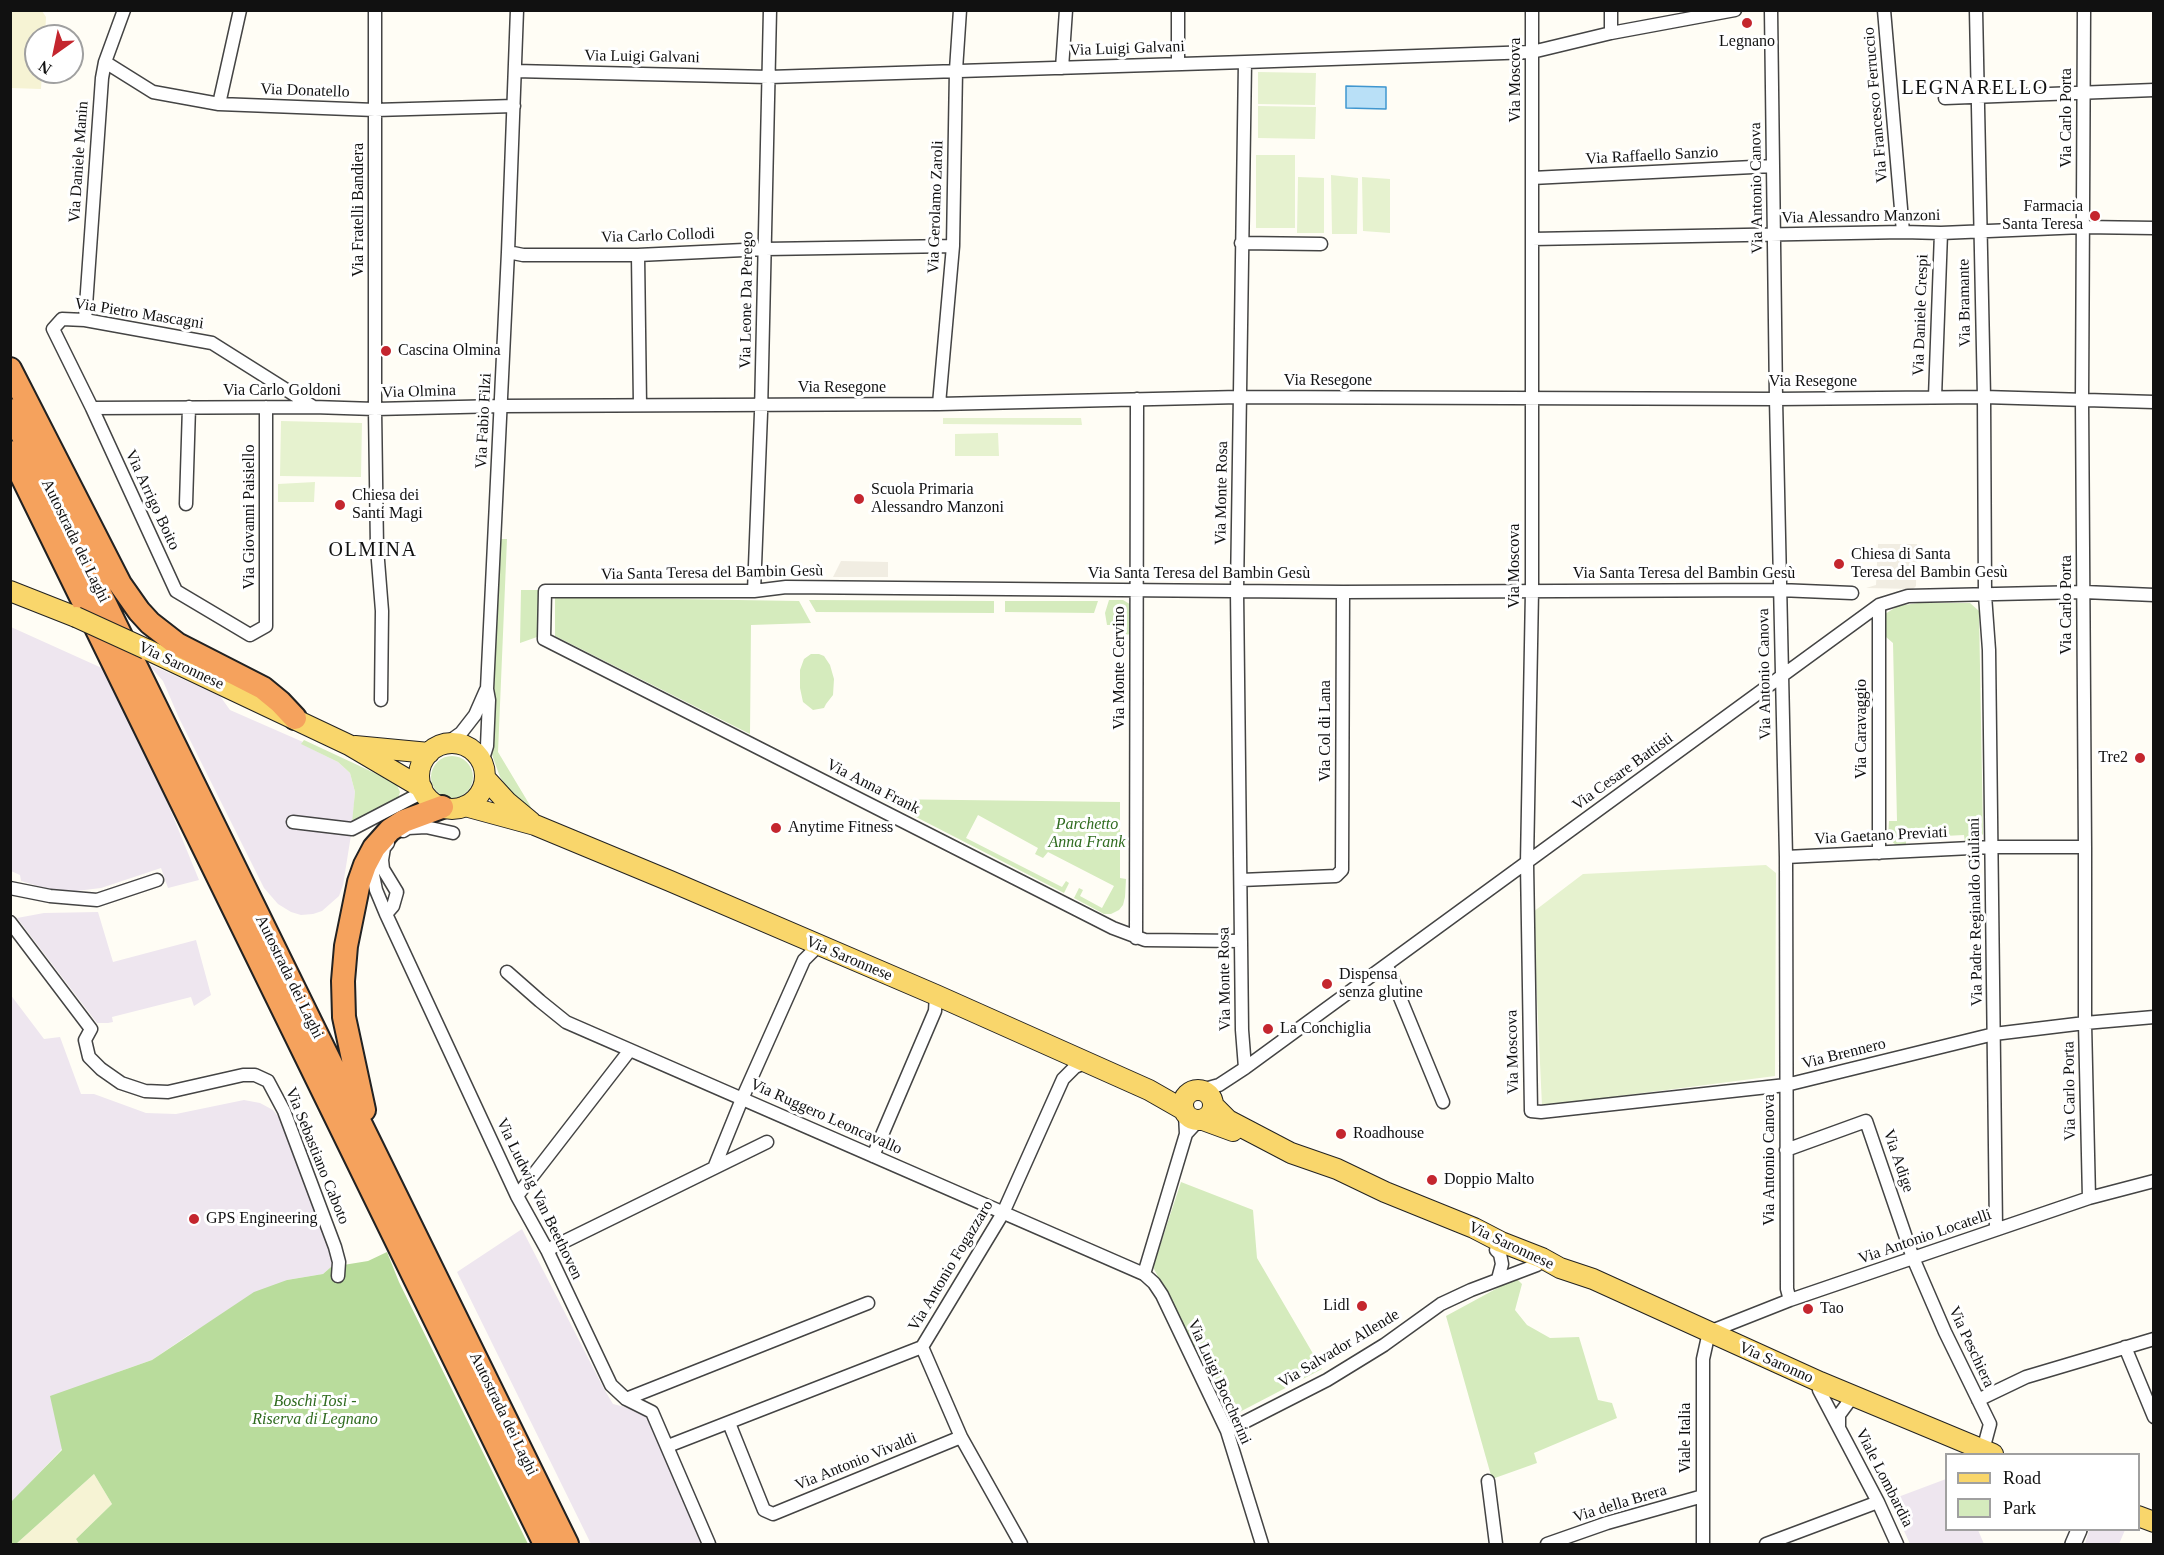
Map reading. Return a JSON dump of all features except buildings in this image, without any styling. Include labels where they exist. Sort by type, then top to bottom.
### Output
[{"type":"highway","points":[[10,369],[116,576],[139,611],[150,623],[177,644],[263,688],[295,718]]},
{"type":"highway","name":"Autostrada dei Laghi","points":[[10,410],[567,1545]]},
{"type":"highway","name":"Autostrada dei Laghi","points":[[10,452],[545,1545]]},
{"type":"highway","points":[[10,465],[46,526]]},
{"type":"highway","points":[[373,1149],[344,1017],[343,981],[346,946],[359,882],[374,848],[390,830],[404,821],[442,807]]},
{"type":"main road","name":"Via Saronnese","points":[[10,591],[76,617],[350,745],[422,790],[433,803],[442,807],[456,809],[465,806],[535,825],[936,995],[1161,1095],[1199,1107],[1292,1153],[1336,1169],[1542,1258],[1560,1268]]},
{"type":"main road","name":"Via Saronnese","points":[[447,743],[468,747],[476,753],[484,770],[507,802],[535,825]]},
{"type":"main road","points":[[422,790],[419,774],[421,764],[429,753],[447,743]]},
{"type":"main road","name":"Via Saronnese","points":[[350,745],[429,753]]},
{"type":"main road","points":[[465,806],[478,797],[483,788],[484,770]]},
{"type":"main road","name":"Via Saronnese","points":[[1199,1107],[1244,1137],[1318,1175],[1496,1250],[1537,1265],[1560,1268]]},
{"type":"main road","name":"Via Saronno","points":[[1560,1268],[1593,1280],[1820,1382],[1988,1452]]},
{"type":"main road","points":[[2140,1516],[2154,1522]]},
{"type":"street","name":"Via Daniele Manin","points":[[85,320],[102,78],[105,62],[124,10]]},
{"type":"street","points":[[219,104],[240,10]]},
{"type":"street","name":"Via Fratelli Bandiera","points":[[375,10],[375,409]]},
{"type":"street","name":"Via Fabio Filzi","points":[[484,770],[489,700],[487,689],[517,10]]},
{"type":"street","name":"Via Leone Da Perego","points":[[754,591],[761,405],[770,10]]},
{"type":"street","name":"Via Gerolamo Zaroli","points":[[939,404],[953,246],[956,70],[960,10]]},
{"type":"street","points":[[1062,68],[1066,10]]},
{"type":"street","points":[[1178,10],[1178,64]]},
{"type":"street","name":"Via Moscova","points":[[1532,10],[1532,591],[1527,862],[1531,1111],[1541,1112]]},
{"type":"street","points":[[1611,10],[1611,33]]},
{"type":"street","name":"Via Luigi Galvani","points":[[515,71],[769,76],[1245,63],[1532,52],[1702,14],[1735,10]]},
{"type":"street","name":"Via Antonio Canova","points":[[1771,10],[1779,590],[1786,857],[1787,1289],[1790,1300]]},
{"type":"street","name":"Via Francesco Ferruccio","points":[[1884,10],[1903,232]]},
{"type":"street","name":"Via Bramante","points":[[1976,10],[1984,397],[1985,594]]},
{"type":"street","name":"Via Carlo Porta","points":[[2084,10],[2082,400],[2085,1023],[2089,1198]]},
{"type":"street","name":"Via Donatello","points":[[105,62],[153,92],[219,104],[375,110],[514,106]]},
{"type":"street","name":"Via Monte Rosa","points":[[1245,63],[1237,591],[1242,1030],[1245,1068]]},
{"type":"street","points":[[1945,98],[2154,90]]},
{"type":"street","name":"Via Raffaello Sanzio","points":[[1532,178],[1773,166]]},
{"type":"street","name":"Via Alessandro Manzoni","points":[[1532,239],[1941,233],[2083,227],[2154,228]]},
{"type":"street","name":"Via Daniele Crespi","points":[[1935,398],[1941,233]]},
{"type":"street","points":[[1241,243],[1321,244]]},
{"type":"street","name":"Via Carlo Collodi","points":[[508,252],[523,255],[638,255],[765,249],[953,246]]},
{"type":"street","points":[[638,255],[640,405]]},
{"type":"street","name":"Via Pietro Mascagni","points":[[53,329],[62,319],[85,320],[212,343],[313,407]]},
{"type":"street","name":"Via Arrigo Boito","points":[[53,329],[176,591],[250,635],[266,626]]},
{"type":"street","name":"Via Resegone","points":[[501,406],[939,404],[1239,397],[1776,399],[1984,397],[2154,402]]},
{"type":"street","name":"Via Monte Cervino","points":[[1136,938],[1137,399]]},
{"type":"street","name":"Via Olmina","points":[[381,700],[382,611],[377,548],[375,409],[501,406]]},
{"type":"street","points":[[186,504],[189,407]]},
{"type":"street","name":"Via Giovanni Paisiello","points":[[266,407],[266,626]]},
{"type":"street","name":"Via Carlo Goldoni","points":[[92,408],[375,409]]},
{"type":"street","name":"Via Santa Teresa del Bambin Gesù","points":[[545,591],[754,591],[786,587],[1343,592],[1779,590],[1852,593]]},
{"type":"street","name":"Via Anna Frank","points":[[545,591],[544,639],[1106,924],[1136,938],[1154,941],[1241,941]]},
{"type":"street","name":"Via Col di Lana","points":[[1241,880],[1336,876],[1342,870],[1343,592]]},
{"type":"street","points":[[1879,604],[1908,596],[2084,592],[2154,595]]},
{"type":"street","name":"Via Padre Reginaldo Giuliani","points":[[1985,594],[1989,650],[1996,1229]]},
{"type":"street","points":[[10,599],[38,603]]},
{"type":"street","name":"Via Cesare Battisti","points":[[1199,1107],[1245,1068],[1879,604]]},
{"type":"street","name":"Via Caravaggio","points":[[1879,604],[1879,853]]},
{"type":"street","name":"Via Fabio Filzi","points":[[447,743],[461,733],[475,715],[487,689]]},
{"type":"street","points":[[293,822],[352,829],[422,790]]},
{"type":"street","points":[[386,914],[393,906],[397,892],[383,869],[382,860],[384,848],[392,838],[408,828],[426,827],[453,833]]},
{"type":"street","name":"Via Gaetano Previati","points":[[1786,857],[1992,847],[2085,847]]},
{"type":"street","name":"Via Ludwig Van Beethoven","points":[[374,848],[371,865],[376,890],[517,1196],[547,1250],[611,1385],[626,1399],[652,1412],[709,1545]]},
{"type":"street","points":[[10,888],[50,896],[97,900],[158,880]]},
{"type":"street","name":"Via Sebastiano Caboto","points":[[10,922],[91,1029],[85,1040],[89,1057],[121,1083],[145,1091],[168,1092],[243,1074],[255,1075],[268,1081],[276,1092],[284,1111],[335,1247],[339,1262],[338,1276]]},
{"type":"street","points":[[714,1168],[804,960],[818,946]]},
{"type":"street","points":[[1387,966],[1443,1102]]},
{"type":"street","name":"Via Ruggero Leoncavallo","points":[[507,972],[566,1022],[1144,1275]]},
{"type":"street","points":[[873,1156],[935,1011],[936,995]]},
{"type":"street","name":"Via Brennero","points":[[1541,1112],[1786,1085],[1994,1034],[2154,1017]]},
{"type":"street","points":[[517,1196],[630,1050]]},
{"type":"street","name":"Via Antonio Fogazzaro","points":[[668,1446],[922,1347],[1003,1213],[1063,1079],[1075,1066],[1087,1062]]},
{"type":"street","points":[[1144,1275],[1199,1107]]},
{"type":"street","name":"Via Adige","points":[[1786,1150],[1866,1121],[1913,1258]]},
{"type":"street","points":[[547,1250],[767,1142]]},
{"type":"street","name":"Via Antonio Locatelli","points":[[1709,1332],[1790,1300],[1996,1229],[2089,1198],[2154,1181]]},
{"type":"street","points":[[1496,1250],[1502,1259],[1498,1279]]},
{"type":"street","name":"Via Peschiera","points":[[1913,1258],[1945,1332],[1990,1424],[1988,1452]]},
{"type":"street","name":"Via Salvador Allende","points":[[1227,1431],[1327,1380],[1384,1345],[1441,1304],[1537,1265]]},
{"type":"street","name":"Via Luigi Boccherini","points":[[1144,1275],[1154,1283],[1162,1296],[1227,1431],[1262,1545]]},
{"type":"street","points":[[626,1399],[868,1303]]},
{"type":"street","name":"Viale Italia","points":[[1703,1545],[1703,1359],[1709,1332]]},
{"type":"street","points":[[1978,1400],[2026,1377],[2154,1339]]},
{"type":"street","points":[[922,1347],[961,1437],[1021,1545]]},
{"type":"street","points":[[2125,1347],[2154,1417]]},
{"type":"street","name":"Viale Lombardia","points":[[1820,1382],[1819,1390],[1878,1502],[1897,1545]]},
{"type":"street","name":"Viale Lombardia","points":[[1839,1428],[1839,1415],[1853,1396]]},
{"type":"street","name":"Via Antonio Vivaldi","points":[[729,1423],[764,1510],[773,1514],[961,1437]]},
{"type":"street","points":[[1488,1481],[1496,1545]]},
{"type":"street","name":"Via della Brera","points":[[1547,1545],[1607,1523],[1703,1496]]},
{"type":"street","points":[[1766,1545],[1878,1502]]},
{"type":"street","points":[[2073,1545],[2079,1531]]},
{"type":"shaded area","points":[[11,10],[42,11],[46,17],[46,24],[24,24],[24,84],[41,84],[41,89],[11,88]]},
{"type":"shaded area","points":[[1878,544],[1917,544],[1916,586],[1913,589],[1866,588],[1876,585]]},
{"type":"shaded area","points":[[841,561],[888,562],[888,577],[833,577]]},
{"type":"shaded area","points":[[11,627],[104,669],[161,787],[199,880],[168,888],[161,868],[101,888],[76,891],[48,889],[21,881],[20,875],[11,871]]},
{"type":"shaded area","points":[[147,663],[220,696],[230,710],[303,742],[302,744],[338,762],[350,773],[355,792],[343,885],[339,896],[322,911],[301,915],[291,912],[278,904],[264,888],[179,718],[163,681]]},
{"type":"shaded area","points":[[98,912],[113,962],[196,940],[211,995],[194,1006],[191,997],[112,1017],[113,1022],[97,1023],[17,918],[44,913]]},
{"type":"shaded area","points":[[10,994],[44,1039],[60,1037],[81,1094],[94,1094],[146,1113],[176,1114],[244,1100],[260,1103],[273,1110],[281,1120],[333,1254],[331,1267],[323,1274],[287,1280],[190,1334],[152,1360],[118,1372],[62,1449],[11,1503]]},
{"type":"shaded area","points":[[522,1229],[613,1404],[645,1412],[701,1544],[591,1544],[457,1272]]},
{"type":"shaded area","points":[[94,1474],[112,1504],[76,1539],[79,1544],[16,1544]]},
{"type":"shaded area","points":[[1945,1479],[1945,1531],[1978,1531],[1984,1544],[1910,1544],[1890,1500]]},
{"type":"shaded area","points":[[2089,1531],[2125,1531],[2119,1544],[2085,1544]]},
{"type":"green space","points":[[1258,72],[1316,73],[1315,105],[1258,104]]},
{"type":"green space","points":[[1258,106],[1316,107],[1315,139],[1258,138]]},
{"type":"green space","points":[[1256,155],[1295,155],[1295,228],[1256,228]]},
{"type":"green space","points":[[1331,175],[1358,178],[1357,234],[1332,234]]},
{"type":"green space","points":[[1298,177],[1324,178],[1324,233],[1297,233]]},
{"type":"green space","points":[[1362,177],[1390,179],[1390,233],[1363,231]]},
{"type":"green space","points":[[943,418],[1081,418],[1082,425],[943,424]]},
{"type":"green space","points":[[281,421],[362,423],[361,477],[280,476]]},
{"type":"green space","points":[[998,433],[999,456],[955,456],[955,434]]},
{"type":"green space","points":[[315,482],[314,502],[278,502],[278,484]]},
{"type":"green space","points":[[499,539],[507,539],[498,752],[531,807],[518,803],[500,777],[491,752]]},
{"type":"green space","points":[[521,590],[539,590],[537,637],[520,643]]},
{"type":"green space","points":[[555,597],[799,601],[811,623],[751,625],[750,734],[555,636]]},
{"type":"green space","points":[[809,600],[994,601],[994,613],[816,612]]},
{"type":"green space","points":[[1109,600],[1123,600],[1133,606],[1133,634],[1123,635],[1122,625],[1107,625],[1105,613]]},
{"type":"green space","points":[[1005,601],[1098,601],[1094,613],[1005,612]]},
{"type":"green space","points":[[1918,603],[1970,603],[1979,611],[1983,834],[1976,842],[1965,843],[1964,835],[1906,838],[1906,845],[1896,845],[1888,838],[1889,821],[1897,821],[1893,643],[1886,637],[1885,614],[1898,606]]},
{"type":"green space","points":[[811,654],[824,656],[830,665],[834,679],[833,695],[824,708],[813,710],[803,702],[800,688],[800,670],[804,659]]},
{"type":"green space","points":[[304,740],[396,783],[400,792],[397,801],[352,823],[355,792],[350,773],[338,762],[301,744]]},
{"type":"green space","points":[[452,756],[467,762],[473,777],[467,792],[452,798],[437,792],[431,777],[437,762]]},
{"type":"green space","name":"Parchetto Anna Frank","points":[[881,799],[1120,802],[1120,878],[1126,879],[1123,905],[1111,914],[1104,914],[1074,898],[1079,888],[1083,890],[1080,896],[1102,908],[1114,886],[1048,852],[1043,858],[1035,854],[1038,848],[978,815],[966,838],[1062,887],[1066,881],[1069,883],[1064,893]]},
{"type":"green space","points":[[1766,865],[1776,873],[1775,1076],[1542,1106],[1533,912],[1583,874]]},
{"type":"green space","points":[[1181,1182],[1253,1210],[1257,1258],[1322,1369],[1230,1417],[1153,1267]]},
{"type":"green space","name":"Boschi Tosi - Riserva di Legnano","points":[[387,1252],[399,1282],[528,1544],[79,1544],[76,1539],[112,1504],[94,1474],[16,1544],[11,1544],[10,1503],[62,1450],[50,1396],[152,1360],[254,1292],[287,1280],[323,1274],[331,1267],[368,1261]]},
{"type":"green space","points":[[1516,1278],[1522,1284],[1515,1310],[1527,1325],[1550,1338],[1579,1337],[1598,1400],[1612,1403],[1617,1418],[1534,1453],[1537,1463],[1492,1479],[1446,1316]]},
{"type":"water","points":[[1346,86],[1386,87],[1386,109],[1346,108]]},
{"type":"place","name":"Legnano","points":[[1747,23]]},
{"type":"place","name":"Farmacia Santa Teresa","points":[[2095,216]]},
{"type":"place","name":"Cascina Olmina","points":[[386,351]]},
{"type":"place","name":"Scuola Primaria Alessandro Manzoni","points":[[859,499]]},
{"type":"place","name":"Chiesa dei Santi Magi","points":[[340,505]]},
{"type":"place","name":"Chiesa di Santa Teresa del Bambin Gesù","points":[[1839,564]]},
{"type":"place","name":"Tre2","points":[[2140,758]]},
{"type":"place","name":"Anytime Fitness","points":[[776,828]]},
{"type":"place","name":"Dispensa senza glutine","points":[[1327,984]]},
{"type":"place","name":"La Conchiglia","points":[[1268,1029]]},
{"type":"place","name":"Roadhouse","points":[[1341,1134]]},
{"type":"place","name":"Doppio Malto","points":[[1432,1180]]},
{"type":"place","name":"GPS Engineering","points":[[194,1219]]},
{"type":"place","name":"Lidl","points":[[1362,1306]]},
{"type":"place","name":"Tao","points":[[1808,1309]]},
{"type":"district","name":"LEGNARELLO","points":[[1975,89]]},
{"type":"district","name":"OLMINA","points":[[373,551]]}]
